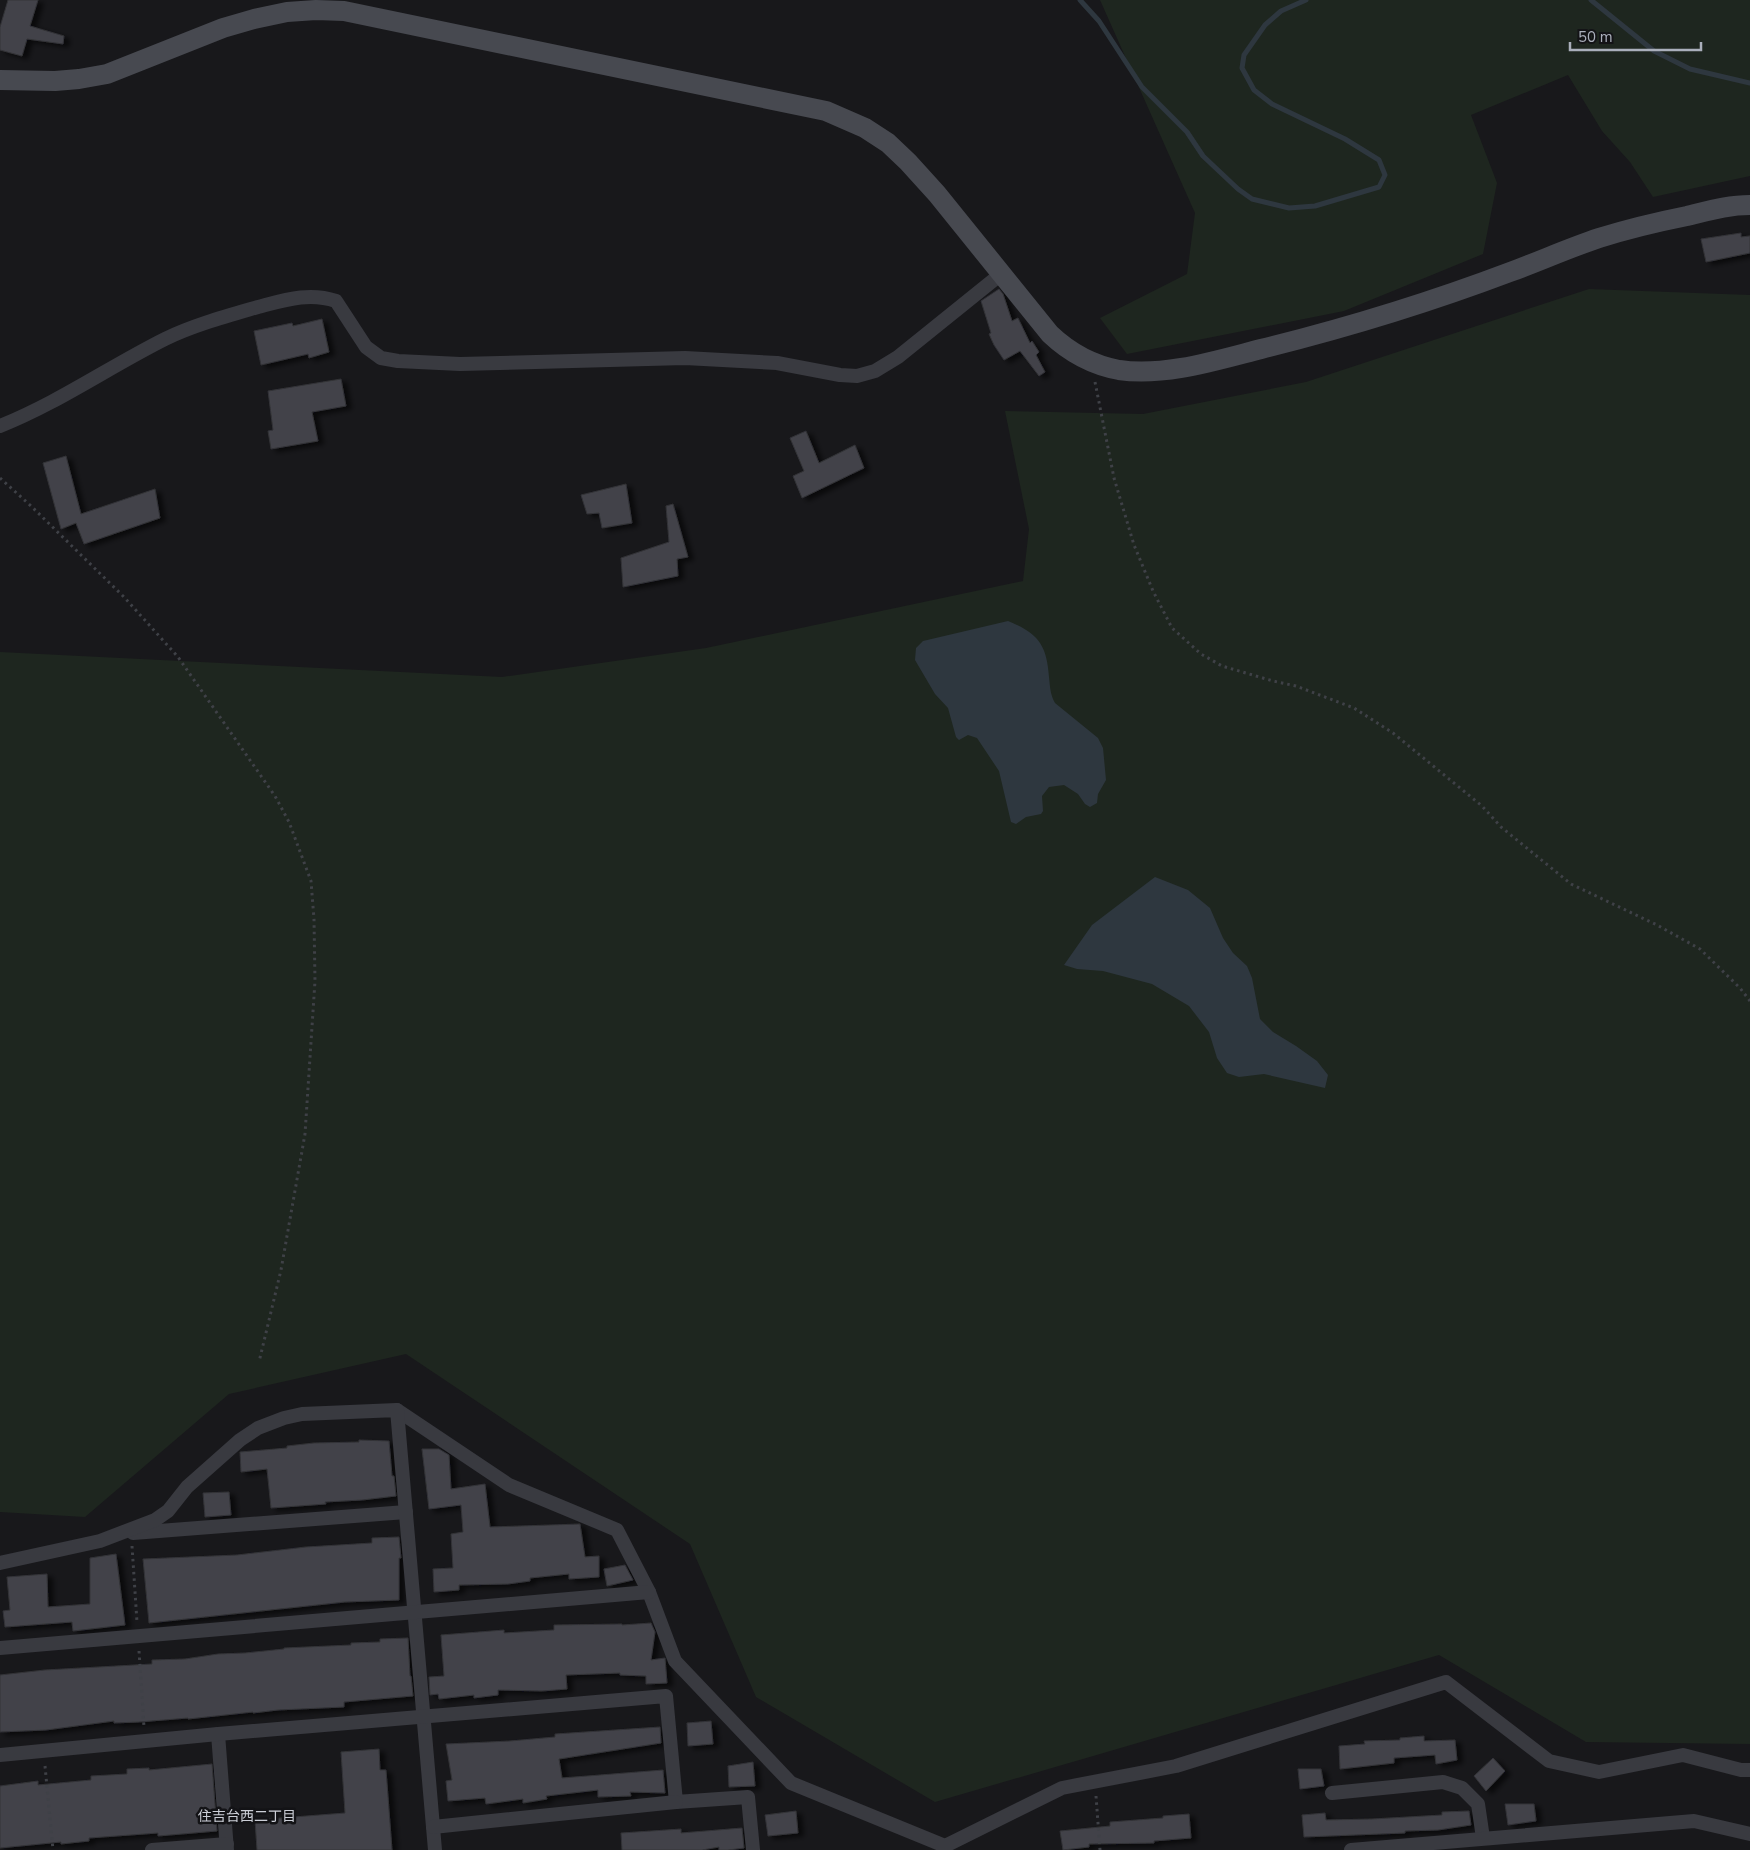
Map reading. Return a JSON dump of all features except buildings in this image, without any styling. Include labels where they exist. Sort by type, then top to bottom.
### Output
[{"type":"street","points":[[0,80],[56,81],[107,74],[223,28],[254,19],[287,12],[344,11],[826,111],[865,128],[888,143],[908,162],[937,194],[1050,334],[1078,357],[1119,370],[1142,371],[1179,368],[1342,329],[1413,307],[1646,224],[1733,205],[1750,205]]},
{"type":"street","points":[[0,426],[26,415],[166,339],[218,318],[299,296],[318,296],[336,301],[366,348],[381,358],[398,362],[460,364],[685,358],[777,363],[840,376],[857,376],[875,371],[898,357],[1001,274]]},
{"type":"street","points":[[397,1410],[435,1850]]},
{"type":"street","points":[[0,1563],[77,1547],[121,1534],[154,1520],[168,1511],[187,1487],[240,1440],[258,1428],[284,1418],[302,1414],[397,1410],[509,1485],[617,1530],[649,1592],[675,1661],[791,1783],[945,1846],[1062,1788],[1176,1766],[1446,1682],[1549,1761],[1599,1772],[1683,1755],[1741,1770],[1750,1770]]},
{"type":"street","points":[[121,1534],[406,1512]]},
{"type":"street","points":[[0,1648],[649,1592]]},
{"type":"street","points":[[0,1755],[218,1734],[666,1696],[676,1802]]},
{"type":"street","points":[[152,1850],[227,1847],[218,1734]]},
{"type":"street","points":[[1332,1793],[1442,1782],[1462,1788],[1478,1804],[1483,1838]]},
{"type":"street","points":[[433,1827],[676,1802],[748,1797],[753,1850]]},
{"type":"street","points":[[1351,1850],[1444,1846],[1483,1838],[1694,1821],[1750,1834]]},
{"type":"path","points":[[1092,362],[1114,478],[1134,545],[1153,591],[1172,628],[1201,654],[1222,666],[1296,686],[1354,708],[1393,734],[1482,806],[1502,827],[1571,884],[1657,924],[1700,949],[1740,988],[1750,1001]]},
{"type":"path","points":[[0,478],[124,597],[178,657],[275,796],[289,822],[311,881],[315,981],[305,1134],[281,1270],[259,1362]]},
{"type":"path","points":[[44,1751],[53,1850]]},
{"type":"path","points":[[1096,1795],[1100,1850]]},
{"type":"shaded area","points":[[1100,0],[1750,0],[1750,176],[1653,197],[1630,162],[1602,131],[1568,75],[1471,115],[1497,183],[1483,254],[1344,311],[1127,354],[1100,318],[1187,274],[1195,213]]},
{"type":"shaded area","points":[[1589,289],[1750,295],[1750,1744],[1586,1742],[1439,1655],[935,1802],[756,1697],[690,1544],[406,1354],[229,1394],[85,1517],[0,1512],[0,652],[502,677],[706,648],[1023,581],[1029,529],[1005,411],[1143,414],[1306,382]]},
{"type":"shaded area","points":[[1008,621],[1027,630],[1039,642],[1046,656],[1050,690],[1055,703],[1098,738],[1103,748],[1106,780],[1098,794],[1097,803],[1090,807],[1085,804],[1078,794],[1064,785],[1049,787],[1042,796],[1043,811],[1041,814],[1026,817],[1016,824],[1011,822],[999,771],[977,738],[968,735],[959,740],[956,737],[948,708],[935,694],[915,660],[916,648],[923,641]]},
{"type":"shaded area","points":[[1155,877],[1188,890],[1210,908],[1223,938],[1233,953],[1247,966],[1252,978],[1260,1019],[1273,1032],[1317,1061],[1328,1075],[1325,1088],[1264,1074],[1239,1077],[1227,1073],[1217,1058],[1209,1032],[1189,1006],[1152,984],[1103,971],[1077,969],[1064,965],[1092,925]]},
{"type":"waterway","points":[[1080,0],[1099,21],[1142,87],[1187,132],[1203,156],[1238,189],[1252,199],[1289,208],[1315,206],[1379,187],[1385,175],[1379,160],[1345,139],[1272,104],[1254,90],[1242,68],[1244,55],[1265,25],[1281,11],[1306,0]]},
{"type":"waterway","points":[[1591,0],[1654,51],[1690,69],[1750,83]]},
{"type":"district","name":"住吉台西二丁目","points":[[247,1816]]}]
